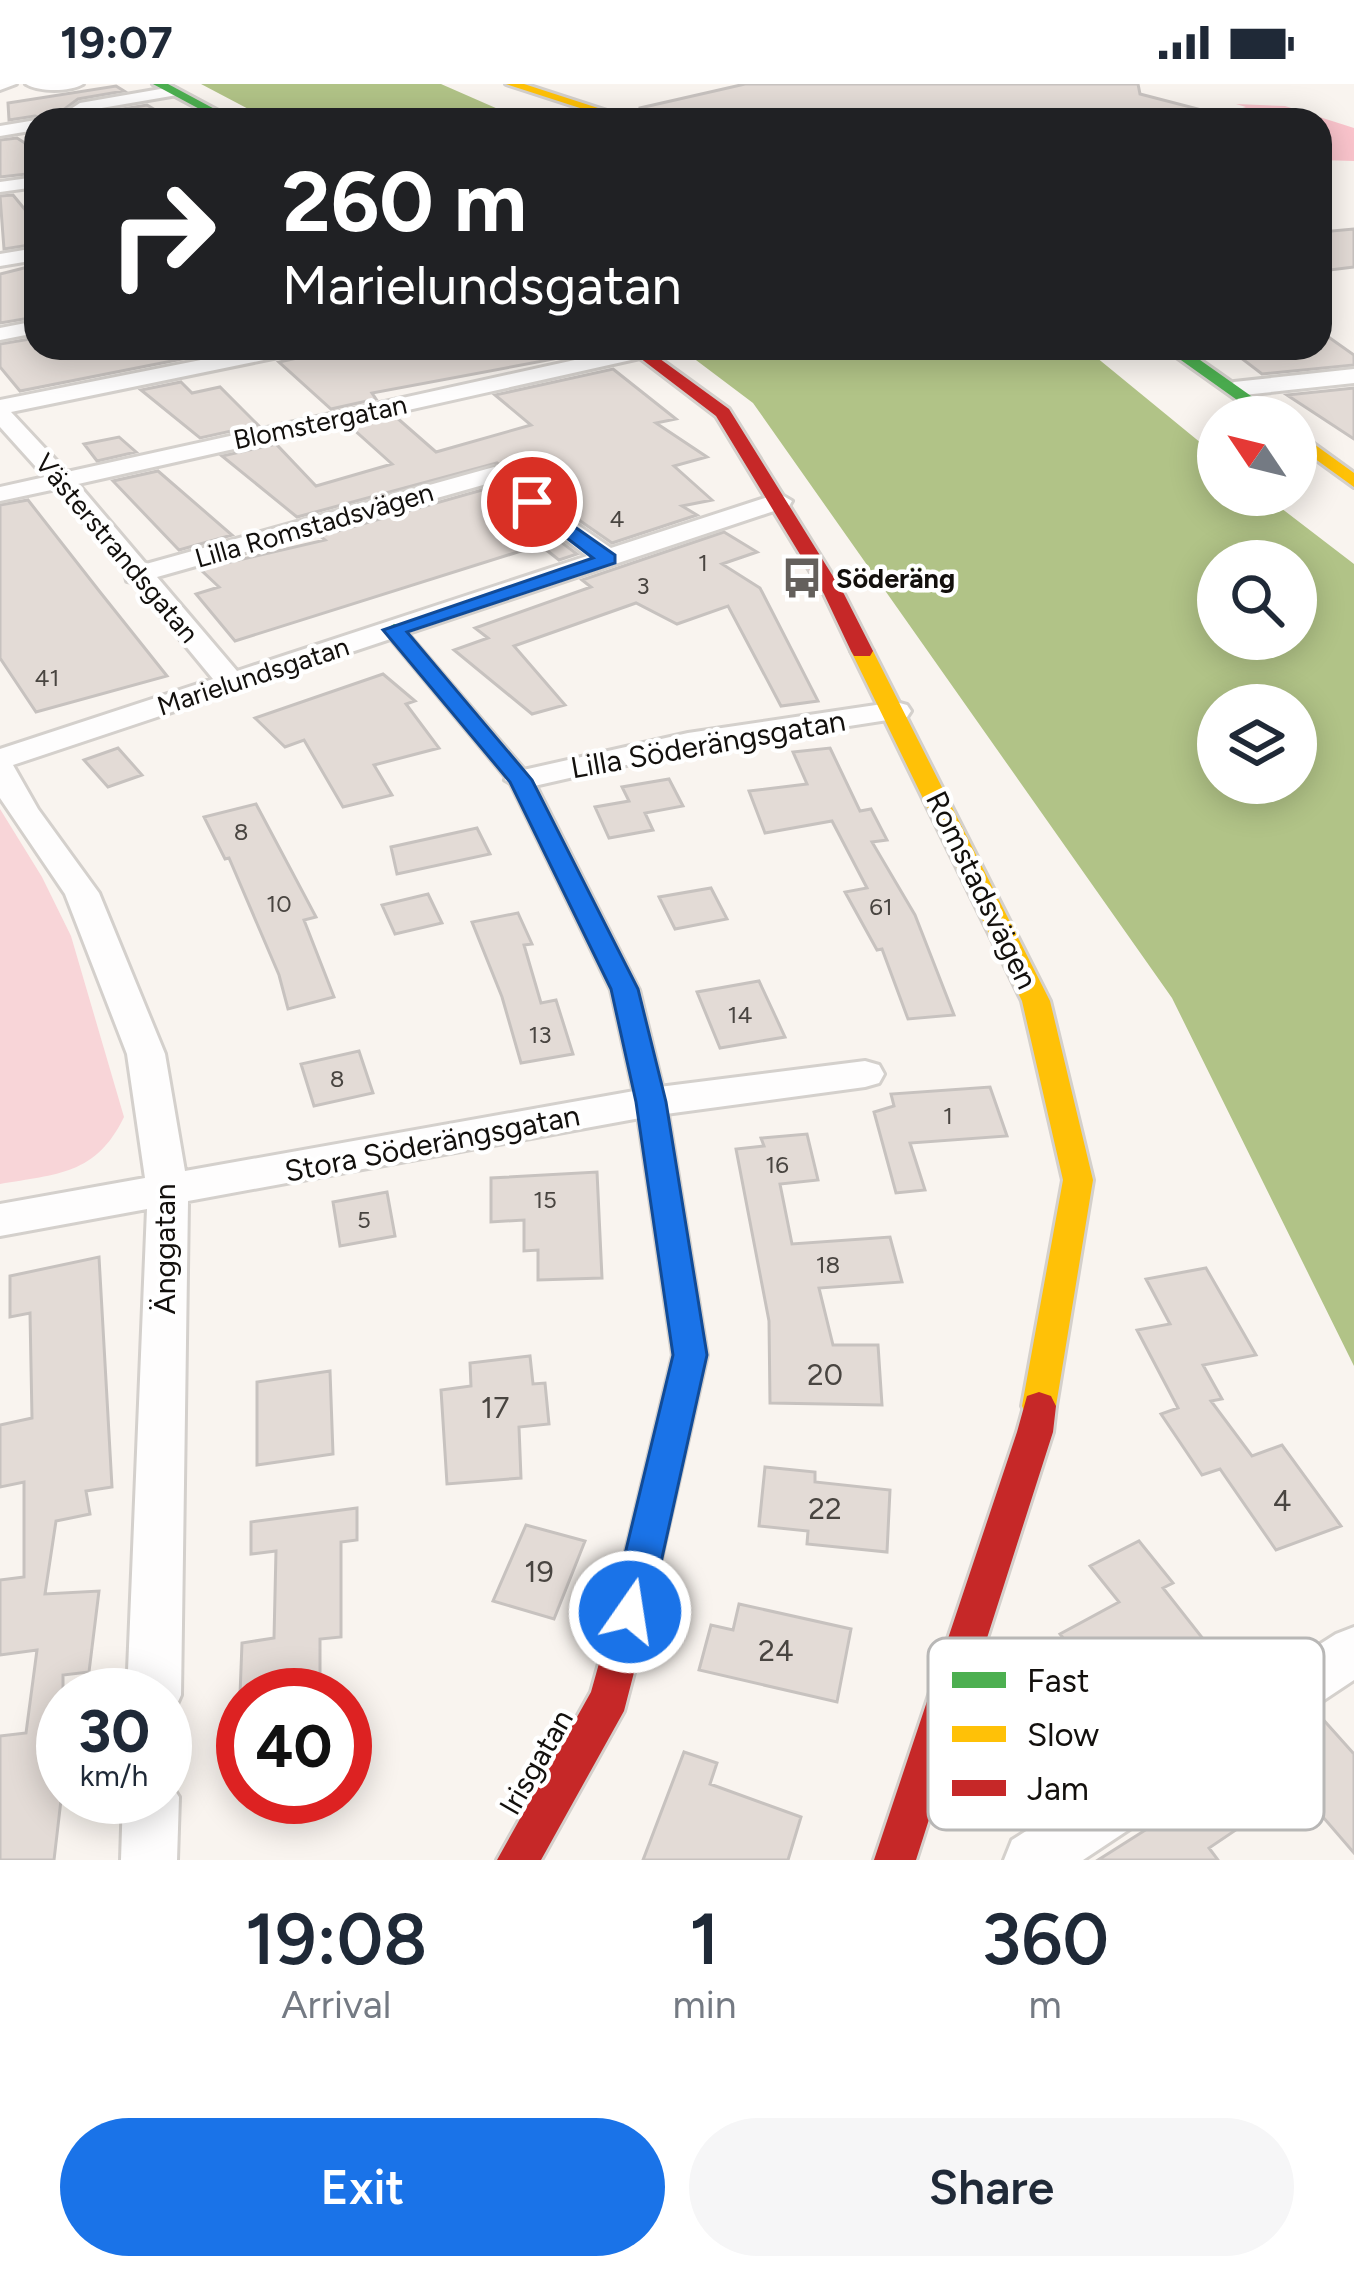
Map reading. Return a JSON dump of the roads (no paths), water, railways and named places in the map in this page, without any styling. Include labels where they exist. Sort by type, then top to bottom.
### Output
[{"type":"street","points":[[34,84],[76,84]]},
{"type":"street","points":[[512,84],[590,108]]},
{"type":"street","points":[[83,108],[165,88],[205,108]]},
{"type":"street","points":[[0,410],[236,360]]},
{"type":"street","name":"Blomstergatan","points":[[0,494],[593,360]]},
{"type":"street","name":"Romstadsvägen","points":[[651,360],[723,413],[780,501],[896,711],[1036,1000],[1078,1180],[1035,1432],[968,1638]]},
{"type":"street","points":[[1190,360],[1244,396]]},
{"type":"street","points":[[1234,389],[1354,376]]},
{"type":"street","name":"Västerstrandsgatan","points":[[0,410],[64,478],[136,575],[232,683]]},
{"type":"street","points":[[1317,453],[1354,482]]},
{"type":"street","name":"Lilla Romstadsvägen","points":[[136,575],[494,474],[608,559]]},
{"type":"street","name":"Marielundsgatan","points":[[0,759],[780,501]]},
{"type":"street","name":"Irisgatan","points":[[394,630],[520,780],[625,989],[651,1102],[690,1355],[610,1698],[518,1860]]},
{"type":"street","name":"Lilla Söderängsgatan","points":[[520,780],[688,742],[896,711]]},
{"type":"street","name":"Änggatan","points":[[0,769],[23,811],[82,893],[146,1054],[168,1192],[155,1668]]},
{"type":"street","name":"Stora Söderängsgatan","points":[[0,1220],[651,1102],[865,1074]]},
{"type":"street","points":[[1324,1670],[1354,1651]]},
{"type":"street","name":"Romstadsvägen","points":[[895,1860],[928,1759]]},
{"type":"street","points":[[149,1860],[150,1824]]},
{"type":"street","points":[[1032,1860],[1078,1830]]},
{"type":"place","name":"Söderäng","points":[[802,578]]}]
